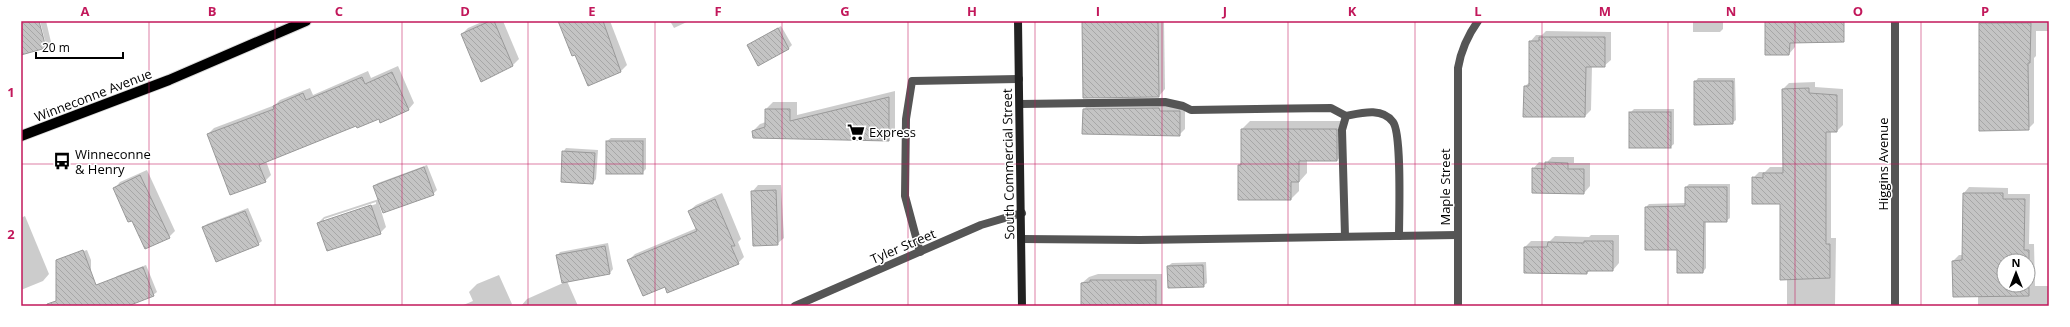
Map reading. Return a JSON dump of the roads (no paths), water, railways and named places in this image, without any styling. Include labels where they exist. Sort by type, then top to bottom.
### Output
[{"type":"main road","name":"Winneconne Avenue","points":[[21,136],[169,80],[306,21]]},
{"type":"main road","name":"South Commercial Street","points":[[1018,21],[1022,213],[1022,306]]},
{"type":"street","name":"Maple Street","points":[[1458,306],[1458,68],[1460,56],[1469,33],[1478,21]]},
{"type":"street","name":"Higgins Avenue","points":[[1895,21],[1895,306]]},
{"type":"street","points":[[920,252],[905,196],[906,119],[912,81],[1019,79]]},
{"type":"street","points":[[1020,104],[1165,102],[1183,106],[1191,110],[1331,108],[1346,116],[1364,112],[1382,114],[1393,122],[1397,140],[1399,236]]},
{"type":"street","points":[[1345,236],[1342,130],[1346,116]]},
{"type":"street","name":"Tyler Street","points":[[795,306],[981,226],[1022,213]]},
{"type":"street","points":[[1022,239],[1140,240],[1457,235]]},
{"type":"place","name":"Express","points":[[856,132]]},
{"type":"place","name":"Winneconne & Henry","points":[[62,161]]}]
